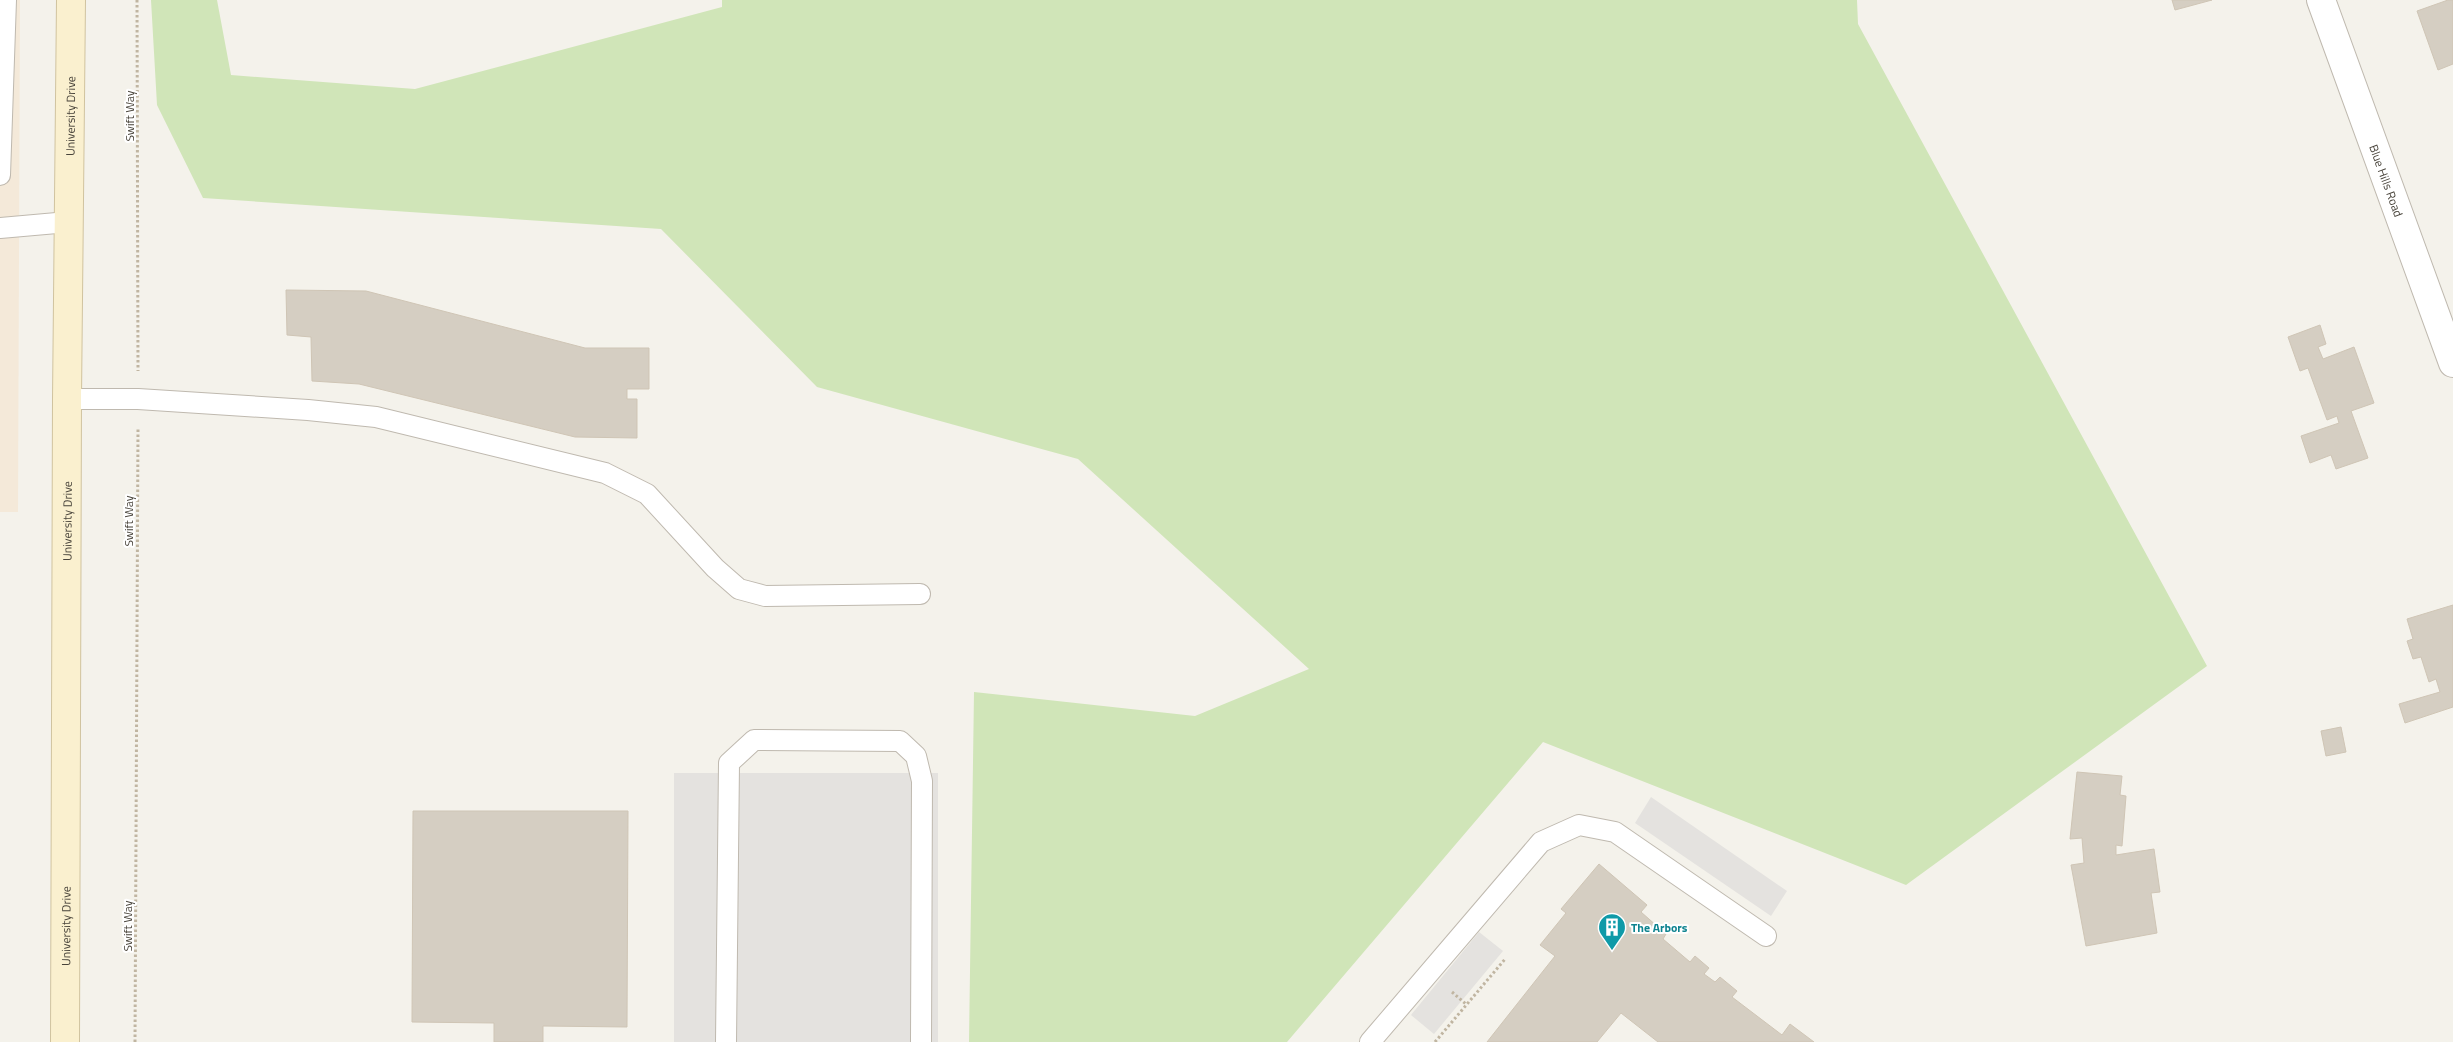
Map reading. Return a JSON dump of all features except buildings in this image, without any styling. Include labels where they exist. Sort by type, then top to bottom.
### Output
[{"type":"main road","name":"University Drive","points":[[65,1042],[68,222],[71,0]]},
{"type":"street","name":"Blue Hills Road","points":[[2321,0],[2453,363]]},
{"type":"lane","points":[[0,175],[4,3]]},
{"type":"lane","points":[[0,228],[68,222]]},
{"type":"lane","points":[[67,399],[138,399],[308,410],[376,417],[605,472],[646,494],[673,520],[715,568],[739,589],[765,596],[920,594]]},
{"type":"lane","points":[[726,1042],[728,763],[754,740],[900,741],[916,756],[922,781],[921,1042]]},
{"type":"lane","points":[[1370,1042],[1541,842],[1579,825],[1615,832],[1766,936]]},
{"type":"path","name":"Swift Way","points":[[135,1042],[138,399],[137,0]]},
{"type":"path","points":[[1435,1042],[1506,958]]},
{"type":"shaded area","points":[[0,0],[20,0],[18,512],[0,512]]},
{"type":"shaded area","points":[[674,773],[938,773],[938,1042],[674,1042]]},
{"type":"shaded area","points":[[1651,797],[1787,891],[1771,916],[1635,823]]},
{"type":"shaded area","points":[[1479,932],[1503,951],[1434,1034],[1411,1015]]},
{"type":"green space","points":[[151,0],[217,0],[231,75],[415,89],[722,7],[722,0],[1857,0],[1858,24],[2207,666],[1906,885],[1543,742],[1287,1042],[969,1042],[974,692],[1195,716],[1309,669],[1078,459],[817,387],[661,229],[203,198],[157,105]]},
{"type":"place","name":"The Arbors","points":[[1612,951]]}]
